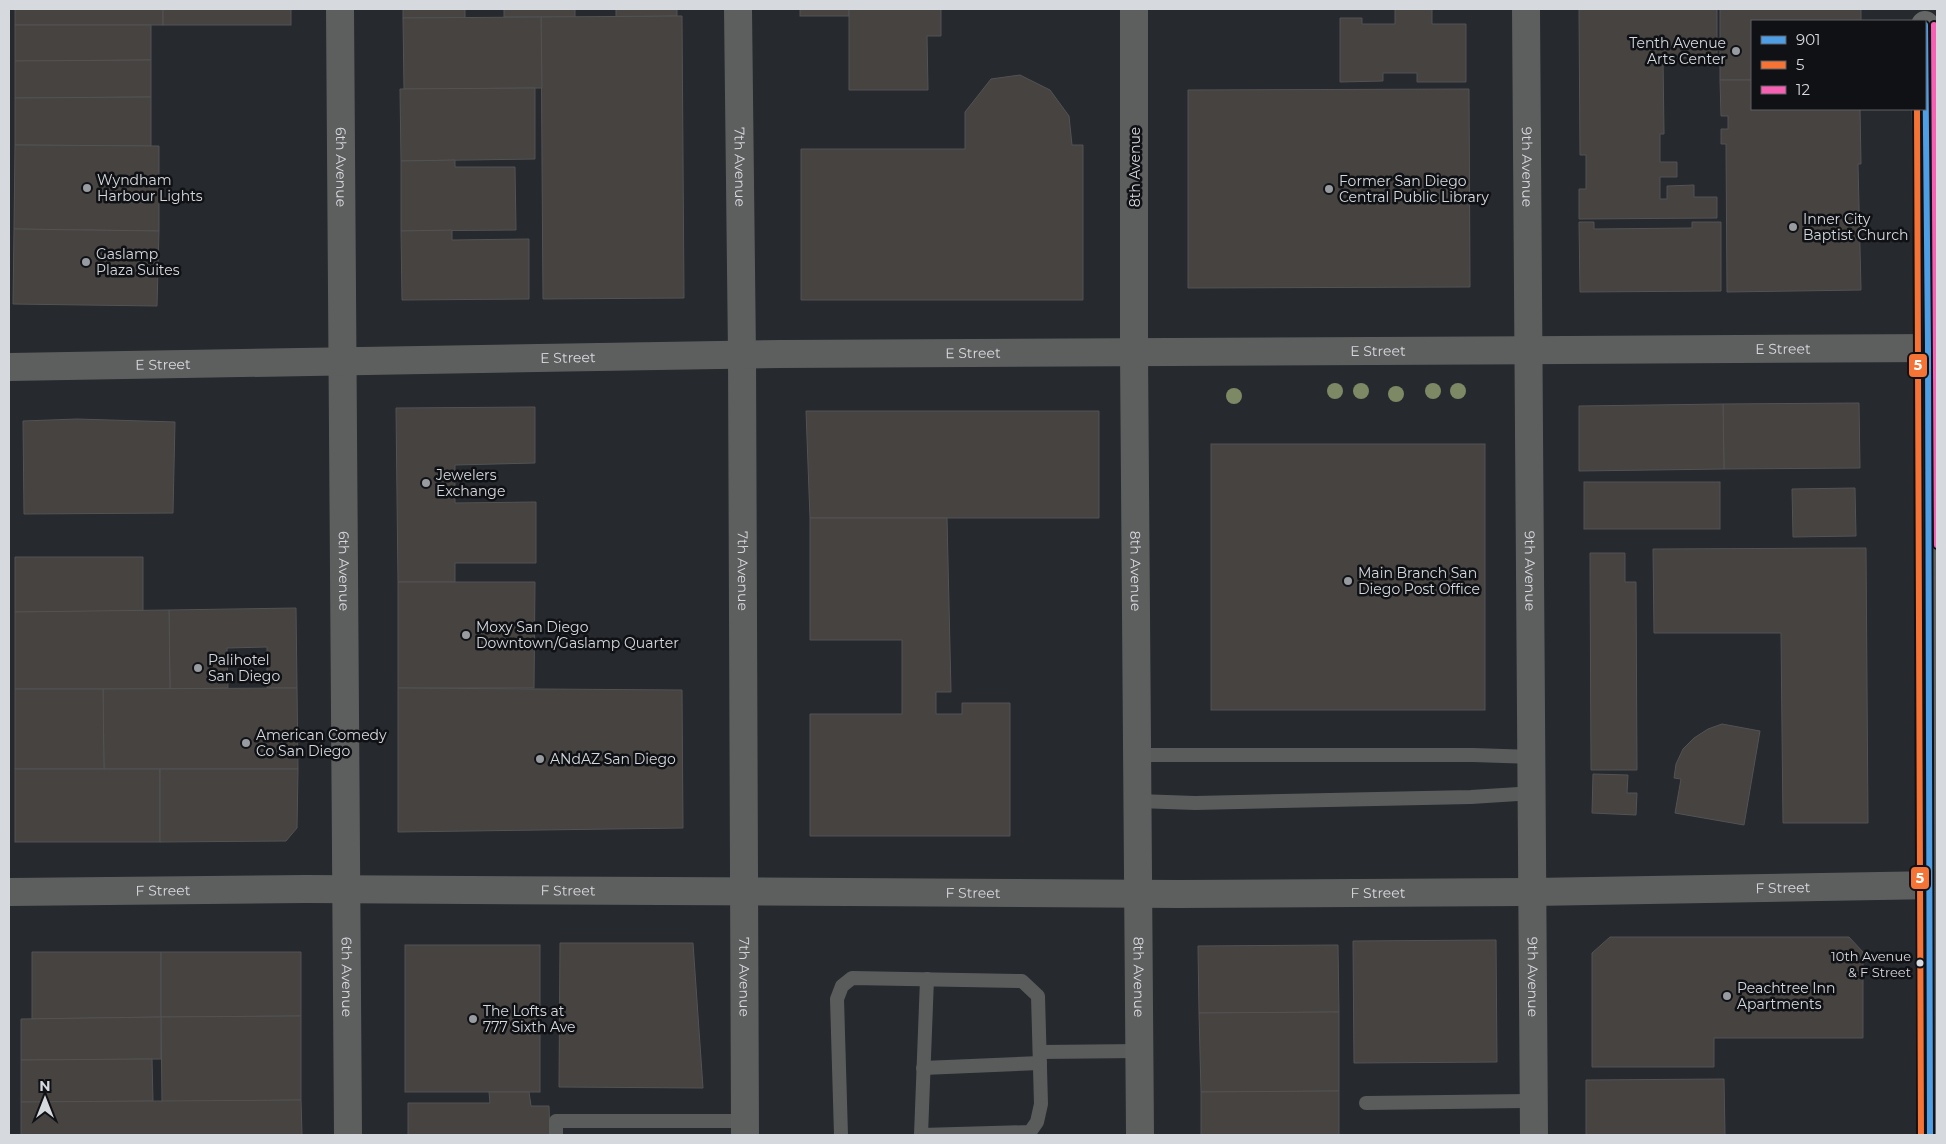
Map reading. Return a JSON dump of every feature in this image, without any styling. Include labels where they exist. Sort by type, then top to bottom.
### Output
[{"type":"main road","points":[[1926,65],[1933,348],[1934,885],[1930,1135]]},
{"type":"street","name":"6th Avenue","points":[[340,9],[348,1135]]},
{"type":"street","name":"7th Avenue","points":[[738,9],[742,354],[745,1128]]},
{"type":"street","name":"8th Avenue","points":[[1134,9],[1134,353],[1140,1135]]},
{"type":"street","name":"9th Avenue","points":[[1526,9],[1534,1135]]},
{"type":"street","name":"E Street","points":[[9,367],[742,354],[1933,348]]},
{"type":"street","name":"F Street","points":[[9,892],[347,890],[1179,894],[1533,892],[1934,885]]},
{"type":"lane","points":[[1138,755],[1474,755],[1532,757]]},
{"type":"lane","points":[[1138,801],[1204,802],[1533,793]]},
{"type":"lane","points":[[841,1135],[837,999],[842,986],[852,978],[927,979],[1022,981],[1038,996],[1041,1104],[1037,1122],[1030,1132],[921,1135],[927,979]]},
{"type":"lane","points":[[923,1068],[1040,1057],[1139,1051]]},
{"type":"lane","points":[[1366,1104],[1534,1101]]},
{"type":"lane","points":[[556,1135],[556,1121],[745,1128]]},
{"type":"building","points":[[15,9],[163,9],[163,25],[15,25]]},
{"type":"building","points":[[163,9],[291,9],[291,25],[163,25]]},
{"type":"building","points":[[403,9],[465,9],[465,18],[403,18]]},
{"type":"building","points":[[504,9],[575,9],[575,17],[504,17]]},
{"type":"building","points":[[616,9],[677,9],[677,16],[616,17]]},
{"type":"building","points":[[800,9],[849,9],[849,16],[800,16]]},
{"type":"building","points":[[849,9],[941,9],[941,36],[927,36],[928,90],[849,90]]},
{"type":"building","points":[[1395,9],[1432,9],[1432,24],[1466,24],[1466,82],[1417,82],[1417,73],[1383,73],[1383,81],[1340,82],[1340,18],[1362,18],[1362,24],[1395,24]]},
{"type":"building","points":[[1579,9],[1717,9],[1717,58],[1663,58],[1664,134],[1660,134],[1660,162],[1677,162],[1677,177],[1660,177],[1660,199],[1667,199],[1667,186],[1694,185],[1694,197],[1717,197],[1717,218],[1579,219],[1579,189],[1586,189],[1586,155],[1580,155]]},
{"type":"building","name":"Tenth Avenue Arts Center","points":[[1720,9],[1861,9],[1861,20],[1751,20],[1751,80],[1720,80]]},
{"type":"building","points":[[682,16],[684,298],[543,299],[541,17]]},
{"type":"building","points":[[541,17],[542,88],[404,89],[403,18]]},
{"type":"building","points":[[15,25],[151,25],[151,60],[15,61]]},
{"type":"building","points":[[151,60],[151,97],[15,98],[15,61]]},
{"type":"building","points":[[1020,75],[1050,90],[1069,116],[1072,145],[1083,145],[1083,300],[801,300],[801,149],[965,149],[965,112],[991,79]]},
{"type":"building","name":"Inner City Baptist Church","points":[[1720,80],[1751,80],[1751,110],[1860,110],[1861,164],[1858,164],[1861,290],[1727,292],[1726,144],[1721,144],[1721,129],[1728,129],[1728,116],[1721,116]]},
{"type":"building","points":[[535,88],[535,159],[401,161],[400,89]]},
{"type":"building","name":"Former San Diego Central Public Library","points":[[1469,89],[1470,287],[1188,288],[1188,90]]},
{"type":"building","points":[[151,97],[151,146],[15,145],[15,98]]},
{"type":"building","name":"Wyndham Harbour Lights","points":[[15,145],[159,146],[159,231],[14,229]]},
{"type":"building","points":[[455,160],[455,167],[515,167],[516,230],[401,231],[401,161]]},
{"type":"building","points":[[1579,222],[1594,222],[1594,229],[1692,228],[1692,222],[1721,222],[1721,291],[1580,292]]},
{"type":"building","name":"Gaslamp Plaza Suites","points":[[14,229],[159,231],[157,306],[13,304]]},
{"type":"building","points":[[452,230],[452,240],[529,239],[529,299],[402,300],[401,231]]},
{"type":"building","points":[[1859,403],[1860,468],[1724,469],[1723,404]]},
{"type":"building","points":[[1723,404],[1724,469],[1579,471],[1579,406]]},
{"type":"building","name":"Jewelers Exchange","points":[[535,407],[535,463],[455,465],[455,503],[536,502],[536,563],[455,563],[455,582],[398,582],[396,408]]},
{"type":"building","points":[[806,411],[1099,411],[1099,518],[810,518]]},
{"type":"building","points":[[77,419],[175,422],[173,513],[24,514],[23,421]]},
{"type":"building","name":"Main Branch San Diego Post Office","points":[[1211,444],[1485,444],[1485,710],[1211,710]]},
{"type":"building","points":[[1584,482],[1720,482],[1720,529],[1584,529]]},
{"type":"building","points":[[1855,488],[1856,536],[1793,537],[1792,489]]},
{"type":"building","points":[[810,518],[947,518],[951,692],[936,692],[936,714],[962,714],[962,703],[1010,703],[1010,836],[810,836],[810,714],[902,714],[902,640],[810,640]]},
{"type":"building","points":[[1866,548],[1868,823],[1783,823],[1781,633],[1654,633],[1653,549]]},
{"type":"building","points":[[1590,553],[1625,553],[1625,582],[1636,582],[1637,770],[1591,770]]},
{"type":"building","points":[[15,557],[143,557],[143,611],[15,612]]},
{"type":"building","name":"Moxy San Diego Downtown/Gaslamp Quarter","points":[[398,582],[535,582],[534,688],[398,688]]},
{"type":"building","name":"Palihotel San Diego","points":[[296,608],[297,688],[267,688],[267,647],[227,648],[228,688],[170,689],[169,610]]},
{"type":"building","points":[[169,610],[170,689],[15,689],[15,612]]},
{"type":"building","points":[[297,688],[298,769],[104,769],[103,689]]},
{"type":"building","name":"ANdAZ San Diego","points":[[398,688],[682,690],[683,828],[398,832]]},
{"type":"building","points":[[15,689],[103,689],[104,769],[15,769]]},
{"type":"building","points":[[1722,724],[1760,731],[1744,825],[1675,813],[1681,779],[1674,778],[1676,764],[1683,749],[1694,738],[1708,729]]},
{"type":"building","points":[[15,769],[160,769],[160,842],[15,842]]},
{"type":"building","points":[[160,769],[298,769],[297,828],[286,841],[160,842]]},
{"type":"building","points":[[1593,774],[1628,775],[1627,793],[1637,793],[1636,815],[1592,813]]},
{"type":"building","name":"Peachtree Inn Apartments","points":[[1610,937],[1849,937],[1863,952],[1863,1038],[1714,1038],[1714,1067],[1592,1067],[1592,953]]},
{"type":"building","points":[[1496,940],[1497,1062],[1354,1063],[1353,941]]},
{"type":"building","points":[[560,943],[693,943],[703,1088],[559,1087]]},
{"type":"building","name":"The Lofts at 777 Sixth Ave","points":[[405,945],[540,945],[540,1092],[405,1092]]},
{"type":"building","points":[[1338,945],[1339,1012],[1199,1013],[1198,946]]},
{"type":"building","points":[[32,952],[161,952],[161,1017],[32,1019]]},
{"type":"building","points":[[161,952],[301,952],[301,1016],[161,1017]]},
{"type":"building","points":[[1339,1012],[1339,1091],[1201,1092],[1199,1013]]},
{"type":"building","points":[[301,1016],[301,1100],[162,1102],[161,1017]]},
{"type":"building","points":[[161,1017],[161,1059],[21,1060],[21,1019]]},
{"type":"building","points":[[152,1059],[153,1101],[21,1102],[21,1060]]},
{"type":"building","points":[[1724,1079],[1725,1135],[1586,1135],[1586,1080]]},
{"type":"building","points":[[1339,1091],[1339,1135],[1201,1135],[1201,1092]]},
{"type":"building","points":[[489,1092],[529,1092],[531,1106],[549,1106],[550,1135],[408,1135],[408,1103],[490,1103]]},
{"type":"building","points":[[301,1100],[302,1135],[21,1135],[21,1102]]},
{"type":"transit line","name":"12","points":[[1934,25],[1937,545]]},
{"type":"transit line","name":"5","points":[[1917,110],[1921,1135]]},
{"type":"transit line","name":"901","points":[[1926,110],[1930,1135]]},
{"type":"place","name":"Tenth Avenue Arts Center","points":[[1736,51]]},
{"type":"place","name":"Wyndham Harbour Lights","points":[[87,188]]},
{"type":"place","name":"Former San Diego Central Public Library","points":[[1329,189]]},
{"type":"place","name":"Inner City Baptist Church","points":[[1793,227]]},
{"type":"place","name":"Gaslamp Plaza Suites","points":[[86,262]]},
{"type":"place","name":"Jewelers Exchange","points":[[426,483]]},
{"type":"place","name":"Main Branch San Diego Post Office","points":[[1348,581]]},
{"type":"place","name":"Moxy San Diego Downtown/Gaslamp Quarter","points":[[466,635]]},
{"type":"place","name":"Palihotel San Diego","points":[[198,668]]},
{"type":"place","name":"American Comedy Co San Diego","points":[[246,743]]},
{"type":"place","name":"ANdAZ San Diego","points":[[540,759]]},
{"type":"place","name":"10th Avenue & F Street","points":[[1920,963]]},
{"type":"place","name":"Peachtree Inn Apartments","points":[[1727,996]]},
{"type":"place","name":"The Lofts at 777 Sixth Ave","points":[[473,1019]]}]
